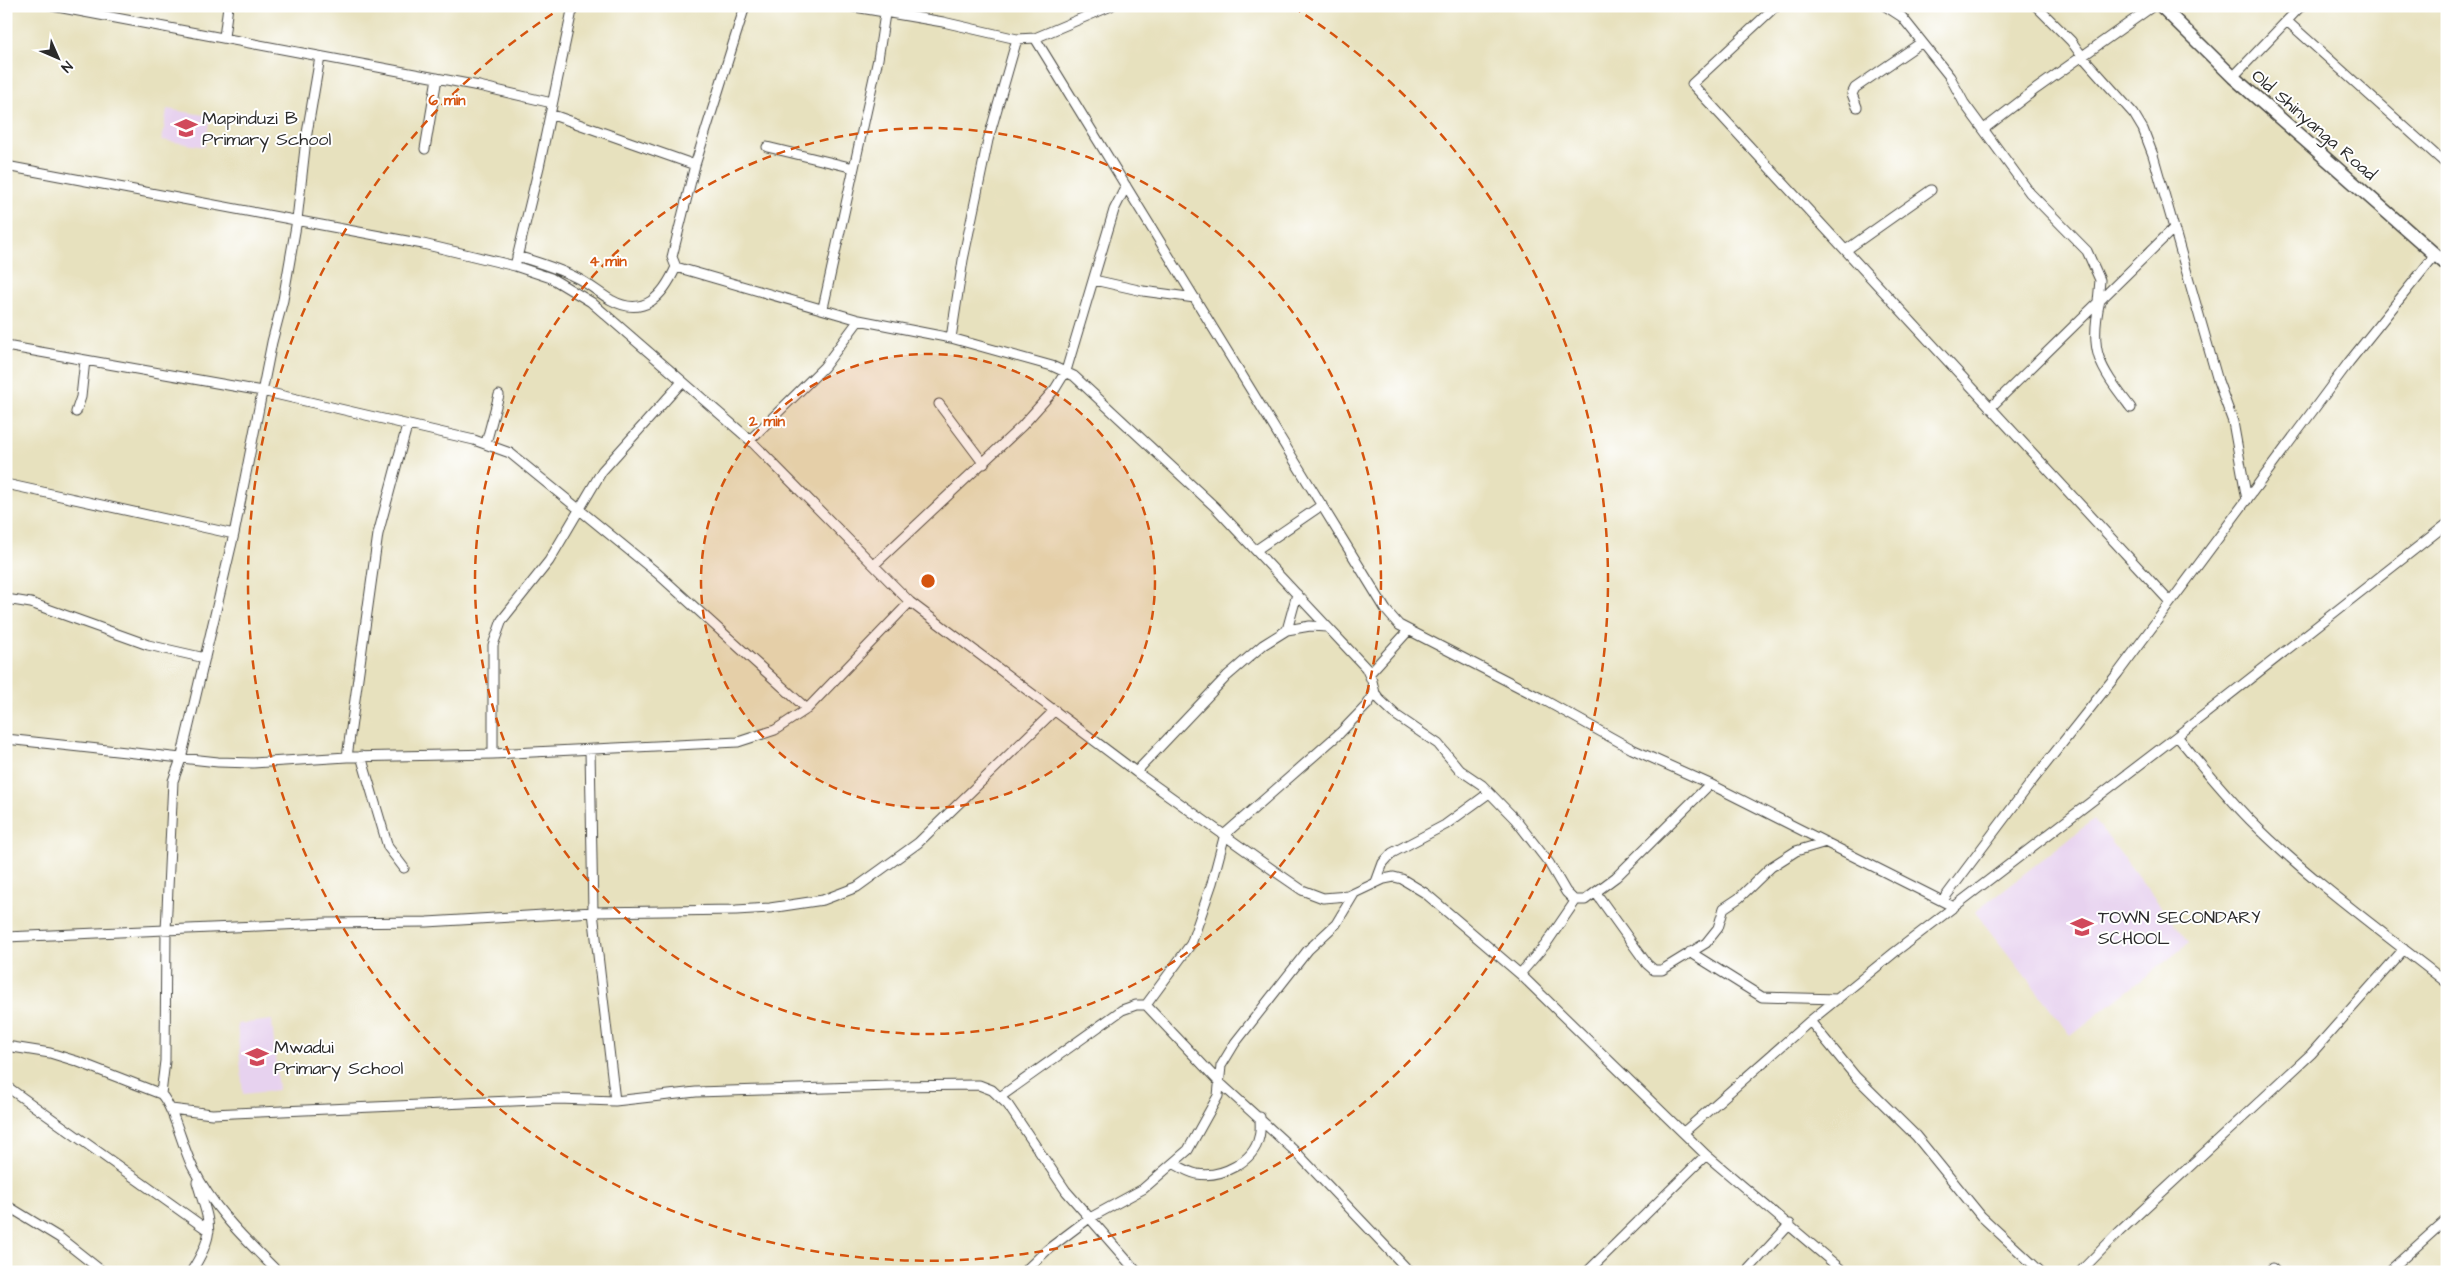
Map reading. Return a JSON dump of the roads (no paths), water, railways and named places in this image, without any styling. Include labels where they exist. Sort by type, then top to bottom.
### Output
[{"type":"main road","name":"Old Shinyanga Road","points":[[2161,6],[2233,77],[2447,265]]},
{"type":"street","points":[[52,6],[437,78],[552,103]]},
{"type":"street","points":[[224,37],[228,6]]},
{"type":"street","points":[[515,266],[573,6]]},
{"type":"street","points":[[517,256],[576,277],[621,304],[646,305],[654,300],[666,286],[676,267],[672,257],[695,165],[745,6]]},
{"type":"street","points":[[849,6],[885,14],[943,22],[1017,38],[1035,38],[1111,6]]},
{"type":"street","points":[[1776,6],[1692,84],[2170,602]]},
{"type":"street","points":[[1885,6],[1902,17],[1950,77],[1964,103],[2030,194],[2087,250],[2096,266],[2100,280],[2094,330],[2096,353],[2105,371],[2131,408]]},
{"type":"street","points":[[2036,6],[2071,41],[2139,120],[2153,155],[2218,382],[2233,422],[2247,500]]},
{"type":"street","points":[[1984,129],[2153,6]]},
{"type":"street","points":[[2233,77],[2288,22],[2301,6]]},
{"type":"street","points":[[823,308],[878,59],[885,14]]},
{"type":"street","points":[[2288,22],[2447,165]]},
{"type":"street","points":[[951,338],[963,260],[988,140],[1017,38]]},
{"type":"street","points":[[1035,38],[1386,610],[1399,625],[1544,700],[1632,749],[1710,784],[1954,907]]},
{"type":"street","points":[[1857,107],[1852,94],[1855,88],[1922,42]]},
{"type":"street","points":[[161,1094],[165,1061],[166,931],[173,782],[234,534],[298,220],[306,139],[320,57]]},
{"type":"street","points":[[425,149],[437,78]]},
{"type":"street","points":[[550,114],[695,165]]},
{"type":"street","points":[[767,147],[854,168]]},
{"type":"street","points":[[6,166],[423,244],[515,266],[551,278],[591,302],[750,440],[910,602],[1136,772],[1273,870],[1312,895],[1335,899],[1354,894],[1376,882],[1394,877],[1408,882],[1445,910],[1520,974],[1706,1155],[1790,1224],[1844,1272]]},
{"type":"street","points":[[874,565],[984,464],[1055,389],[1066,371],[1114,210],[1126,186]]},
{"type":"street","points":[[1846,250],[1932,190]]},
{"type":"street","points":[[1990,408],[2173,229]]},
{"type":"street","points":[[1942,900],[2033,780],[2118,673],[2349,362],[2435,255]]},
{"type":"street","points":[[676,267],[823,308],[859,320],[951,338],[1066,371],[1118,415],[1215,506],[1369,674],[1375,693],[1397,716],[1438,744],[1460,770],[1478,782],[1515,819],[1549,863],[1566,892],[1576,900],[1584,900],[1596,893],[1653,842],[1710,784]]},
{"type":"street","points":[[1094,280],[1143,291],[1195,298]]},
{"type":"street","points":[[750,440],[824,367],[859,320]]},
{"type":"street","points":[[6,346],[262,391],[486,443],[520,460],[579,512],[657,573],[807,709]]},
{"type":"street","points":[[76,412],[85,360]]},
{"type":"street","points":[[494,754],[492,671],[496,633],[506,614],[549,561],[602,471],[682,382]]},
{"type":"street","points":[[486,443],[499,394]]},
{"type":"street","points":[[939,404],[984,464]]},
{"type":"street","points":[[346,756],[378,534],[407,426]]},
{"type":"street","points":[[6,484],[234,534]]},
{"type":"street","points":[[1256,550],[1322,504]]},
{"type":"street","points":[[1684,1132],[1810,1021],[2447,524]]},
{"type":"street","points":[[1287,630],[1297,594]]},
{"type":"street","points":[[6,599],[31,603],[148,645],[205,658]]},
{"type":"street","points":[[6,739],[180,759],[253,762],[346,756],[494,754],[738,742],[775,730],[807,709],[910,602]]},
{"type":"street","points":[[1136,772],[1227,676],[1263,645],[1287,630],[1310,626],[1327,626]]},
{"type":"street","points":[[1369,674],[1408,631]]},
{"type":"street","points":[[1146,1005],[1191,944],[1212,883],[1225,834],[1340,733],[1367,705],[1375,693]]},
{"type":"street","points":[[6,937],[327,923],[427,922],[593,912],[770,908],[823,900],[844,893],[876,875],[918,843],[1055,710]]},
{"type":"street","points":[[2177,736],[2230,800],[2281,849],[2337,897],[2447,983]]},
{"type":"street","points":[[590,750],[593,912],[615,1101]]},
{"type":"street","points":[[361,756],[388,847],[404,868]]},
{"type":"street","points":[[1376,882],[1383,863],[1392,853],[1452,820],[1489,793]]},
{"type":"street","points":[[1596,893],[1652,969],[1662,970],[1703,945],[1715,932],[1724,908],[1739,898],[1771,867],[1796,851],[1826,842]]},
{"type":"street","points":[[1024,1272],[1047,1250],[1088,1219],[1143,1189],[1190,1147],[1218,1096],[1222,1066],[1235,1043],[1308,950],[1336,924],[1354,894]]},
{"type":"street","points":[[1520,974],[1546,944],[1576,900]]},
{"type":"street","points":[[2080,1272],[2119,1232],[2311,1054],[2404,949]]},
{"type":"street","points":[[1690,952],[1762,997],[1838,999]]},
{"type":"street","points":[[1000,1097],[1122,1010],[1136,1005],[1146,1005],[1171,1034],[1220,1083],[1260,1117],[1298,1154],[1410,1272]]},
{"type":"street","points":[[1810,1021],[1856,1077],[1916,1136],[1981,1216],[2041,1272]]},
{"type":"street","points":[[6,1046],[50,1053],[76,1061],[161,1094],[171,1109],[193,1167],[209,1231],[205,1249],[191,1272]]},
{"type":"street","points":[[171,1109],[212,1114],[558,1099],[615,1101],[696,1092],[973,1084],[992,1090],[1000,1097],[1088,1219],[1136,1272]]},
{"type":"street","points":[[6,1086],[209,1231]]},
{"type":"street","points":[[1172,1163],[1202,1175],[1221,1172],[1235,1167],[1247,1157],[1258,1142],[1260,1117]]},
{"type":"street","points":[[1587,1272],[1706,1155]]},
{"type":"street","points":[[193,1167],[221,1214],[278,1272]]},
{"type":"street","points":[[6,1205],[60,1238],[103,1272]]},
{"type":"street","points":[[2388,1272],[2447,1219]]},
{"type":"street","points":[[1746,1272],[1790,1224]]},
{"type":"place","name":"Mapinduzi B Primary School","points":[[186,128]]},
{"type":"place","name":"TOWN SECONDARY SCHOOL","points":[[2082,927]]},
{"type":"place","name":"Mwadui Primary School","points":[[257,1057]]}]
